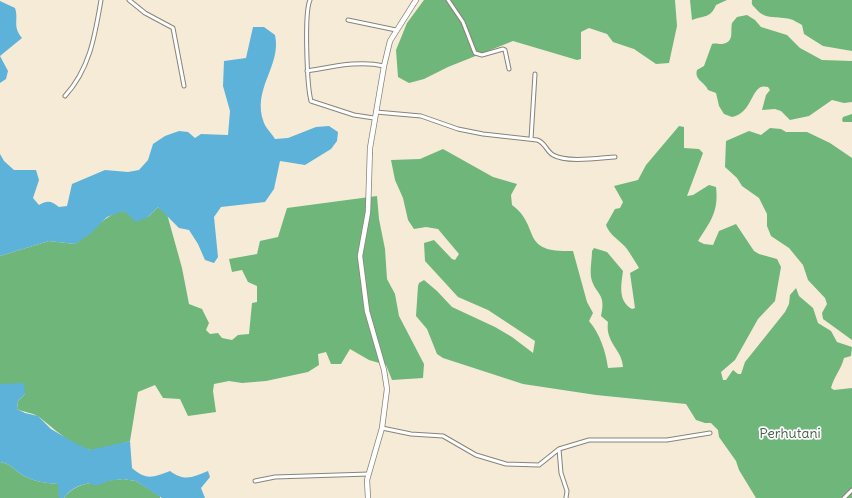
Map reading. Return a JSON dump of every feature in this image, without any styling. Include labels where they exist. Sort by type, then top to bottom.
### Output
[{"type":"street","points":[[65,96],[80,77],[89,57],[101,0]]},
{"type":"street","points":[[129,0],[145,13],[173,28],[184,86]]},
{"type":"street","points":[[310,0],[308,11],[307,71],[311,102],[354,115],[374,118]]},
{"type":"street","points":[[368,498],[366,485],[382,428],[387,389],[386,378],[367,311],[360,256],[368,212],[370,148],[374,118],[390,41],[416,0]]},
{"type":"street","points":[[448,0],[464,22],[475,53],[482,55],[503,49],[509,69]]},
{"type":"street","points":[[348,20],[396,30]]},
{"type":"street","points":[[307,71],[350,65],[384,66]]},
{"type":"street","points":[[531,139],[535,74]]},
{"type":"street","points":[[376,112],[421,116],[458,129],[531,139],[542,142],[551,154],[558,157],[579,159],[615,157]]},
{"type":"street","points":[[382,428],[411,434],[443,436],[476,455],[506,464],[539,465],[559,449],[589,440],[667,440],[710,433]]},
{"type":"street","points":[[559,449],[561,473],[566,491],[566,498]]},
{"type":"street","points":[[255,481],[275,477],[369,474]]},
{"type":"street","points":[[844,498],[852,490]]},
{"type":"green space","points":[[424,0],[675,0],[677,26],[669,63],[656,64],[634,49],[613,42],[607,34],[589,28],[581,32],[581,59],[577,60],[513,41],[448,67],[424,79],[409,83],[398,77],[396,50],[407,23]]},
{"type":"green space","points":[[690,0],[727,0],[716,5],[709,15],[692,20]]},
{"type":"green space","points":[[752,0],[852,0],[852,51],[823,46],[804,34],[802,25],[790,19],[764,15],[753,6]]},
{"type":"green space","points":[[747,15],[755,20],[761,27],[787,35],[800,48],[822,60],[852,61],[852,102],[844,103],[832,100],[809,116],[790,120],[781,111],[775,109],[762,110],[766,95],[770,90],[768,87],[762,87],[755,93],[745,110],[732,117],[724,114],[719,106],[716,93],[708,90],[707,87],[698,79],[696,73],[697,70],[704,66],[712,44],[722,44],[729,41],[732,23],[737,17]]},
{"type":"green space","points":[[852,114],[852,122],[843,122],[843,117]]},
{"type":"green space","name":"Perhutani","points":[[679,126],[684,127],[684,148],[699,149],[703,153],[687,196],[693,195],[709,185],[716,187],[717,196],[713,216],[698,241],[704,244],[713,245],[719,231],[736,224],[754,251],[777,259],[781,267],[775,301],[758,319],[735,360],[721,372],[723,380],[726,380],[733,370],[738,374],[741,374],[745,362],[785,312],[789,304],[790,295],[796,288],[799,296],[813,308],[818,323],[831,331],[837,342],[852,347],[851,356],[844,358],[831,388],[834,390],[852,388],[852,498],[756,498],[739,470],[736,461],[719,437],[718,430],[711,423],[696,420],[686,404],[596,395],[523,384],[443,358],[437,354],[427,329],[416,316],[418,286],[419,283],[424,280],[452,307],[495,327],[512,337],[533,353],[535,341],[488,310],[458,297],[425,261],[424,243],[434,240],[452,259],[455,260],[459,254],[438,229],[426,227],[414,229],[408,220],[403,198],[395,180],[391,160],[420,159],[443,149],[493,177],[517,184],[511,195],[512,205],[521,213],[537,243],[544,248],[573,251],[587,302],[593,313],[589,321],[602,343],[608,368],[623,367],[620,355],[609,335],[608,322],[601,316],[601,298],[591,277],[592,251],[594,248],[607,252],[623,271],[621,288],[622,297],[628,306],[632,309],[635,308],[630,273],[639,268],[627,249],[612,235],[606,225],[615,209],[620,208],[623,202],[614,186],[638,180],[646,165]]},
{"type":"green space","points":[[770,128],[781,129],[786,132],[807,132],[830,143],[852,158],[852,340],[823,319],[822,313],[827,304],[825,298],[808,280],[803,265],[789,248],[771,236],[767,226],[767,214],[759,198],[742,186],[737,178],[725,167],[726,141],[749,131],[761,135]]},
{"type":"green space","points":[[377,196],[379,219],[385,249],[387,279],[395,294],[399,316],[424,364],[423,378],[392,380],[386,365],[369,360],[350,349],[341,364],[331,364],[326,352],[318,354],[319,365],[308,372],[266,381],[242,383],[229,381],[214,384],[213,391],[216,412],[188,416],[180,399],[163,398],[155,385],[138,392],[130,441],[96,450],[85,449],[78,446],[37,416],[17,409],[18,401],[25,394],[11,384],[0,384],[0,256],[49,241],[75,244],[111,215],[118,212],[127,211],[148,217],[158,207],[167,214],[182,268],[189,304],[202,309],[209,323],[206,330],[210,334],[218,333],[222,338],[232,340],[238,335],[249,334],[252,303],[257,302],[257,286],[248,282],[242,270],[232,272],[229,259],[257,254],[260,241],[278,237],[287,208]]},
{"type":"green space","points":[[0,462],[8,464],[24,476],[33,480],[59,484],[60,498],[0,498]]},
{"type":"green space","points":[[123,479],[136,481],[160,496],[160,498],[64,498],[69,492],[83,485]]},
{"type":"water","points":[[0,1],[15,8],[16,26],[22,38],[0,56]]},
{"type":"water","points":[[253,27],[264,27],[275,35],[276,46],[274,57],[261,99],[261,111],[264,123],[275,139],[288,138],[316,127],[329,126],[338,132],[337,141],[331,149],[305,165],[280,161],[274,189],[265,202],[221,207],[214,217],[218,257],[214,263],[205,260],[198,244],[189,230],[179,228],[158,207],[148,217],[136,222],[124,211],[107,217],[90,234],[75,244],[49,241],[0,256],[0,154],[4,161],[14,170],[36,170],[39,180],[33,198],[39,205],[49,202],[54,203],[59,207],[67,206],[72,184],[105,170],[128,172],[139,170],[148,160],[153,144],[165,136],[179,131],[188,132],[195,138],[201,134],[228,135],[230,111],[223,86],[224,61],[246,58]]},
{"type":"water","points":[[0,56],[8,71],[6,79],[0,83]]},
{"type":"water","points":[[24,383],[25,394],[18,401],[17,409],[25,413],[38,416],[51,429],[90,450],[130,441],[132,468],[142,475],[150,477],[170,471],[180,476],[189,477],[208,471],[210,477],[201,488],[205,498],[162,498],[136,481],[123,479],[109,481],[95,486],[91,483],[83,485],[72,489],[64,498],[59,498],[58,484],[41,482],[28,478],[10,466],[0,462],[0,384]]}]
